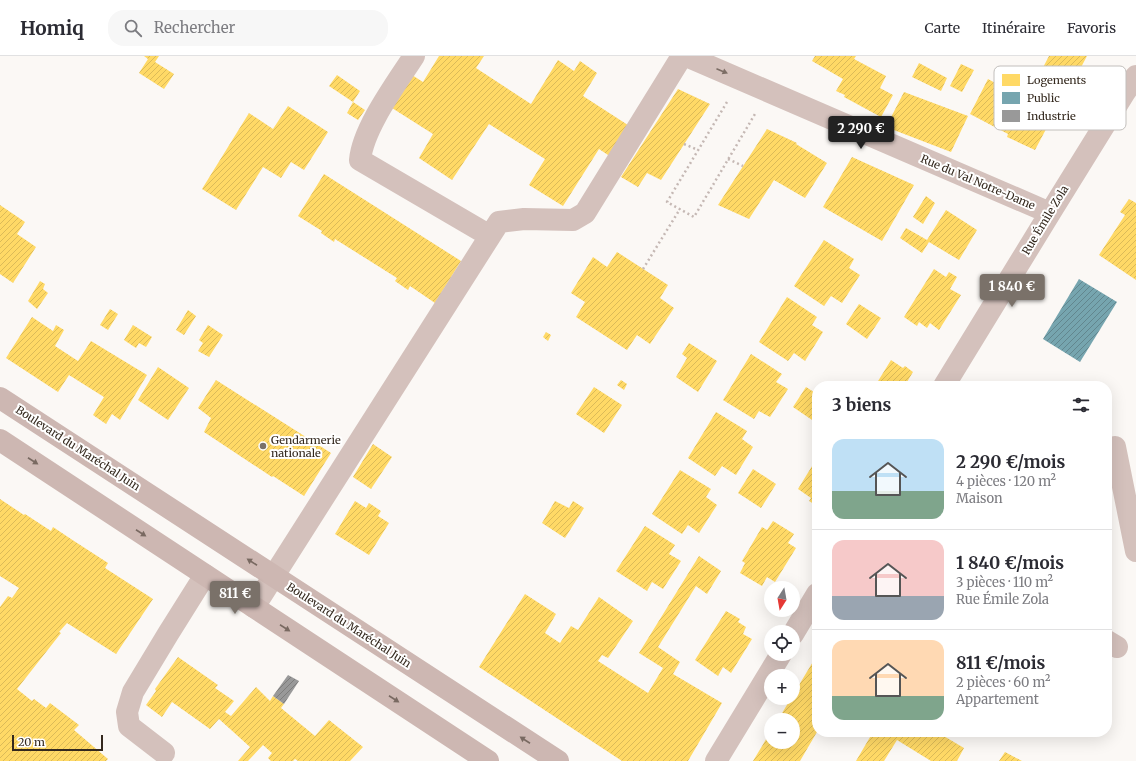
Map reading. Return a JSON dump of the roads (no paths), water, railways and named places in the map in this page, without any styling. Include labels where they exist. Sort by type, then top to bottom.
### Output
[{"type":"main road","name":"Boulevard du Maréchal Juin","points":[[0,398],[558,761]]},
{"type":"main road","points":[[0,440],[488,761]]},
{"type":"street","points":[[414,56],[373,121],[361,151],[360,160],[490,236]]},
{"type":"street","points":[[254,607],[499,222],[524,219],[573,220],[586,213],[682,56]]},
{"type":"street","name":"Rue du Val Notre-Dame","points":[[686,56],[1050,213]]},
{"type":"street","name":"Rue Émile Zola","points":[[1126,91],[1136,76]]},
{"type":"street","name":"Rue Émile Zola","points":[[947,381],[1101,130]]},
{"type":"street","points":[[1115,447],[1136,551]]},
{"type":"street","points":[[164,753],[129,726],[127,712],[133,692],[205,575]]},
{"type":"street","points":[[798,625],[812,602]]},
{"type":"street","points":[[716,761],[777,661]]},
{"type":"place","name":"Gendarmerie nationale","points":[[263,446]]}]
